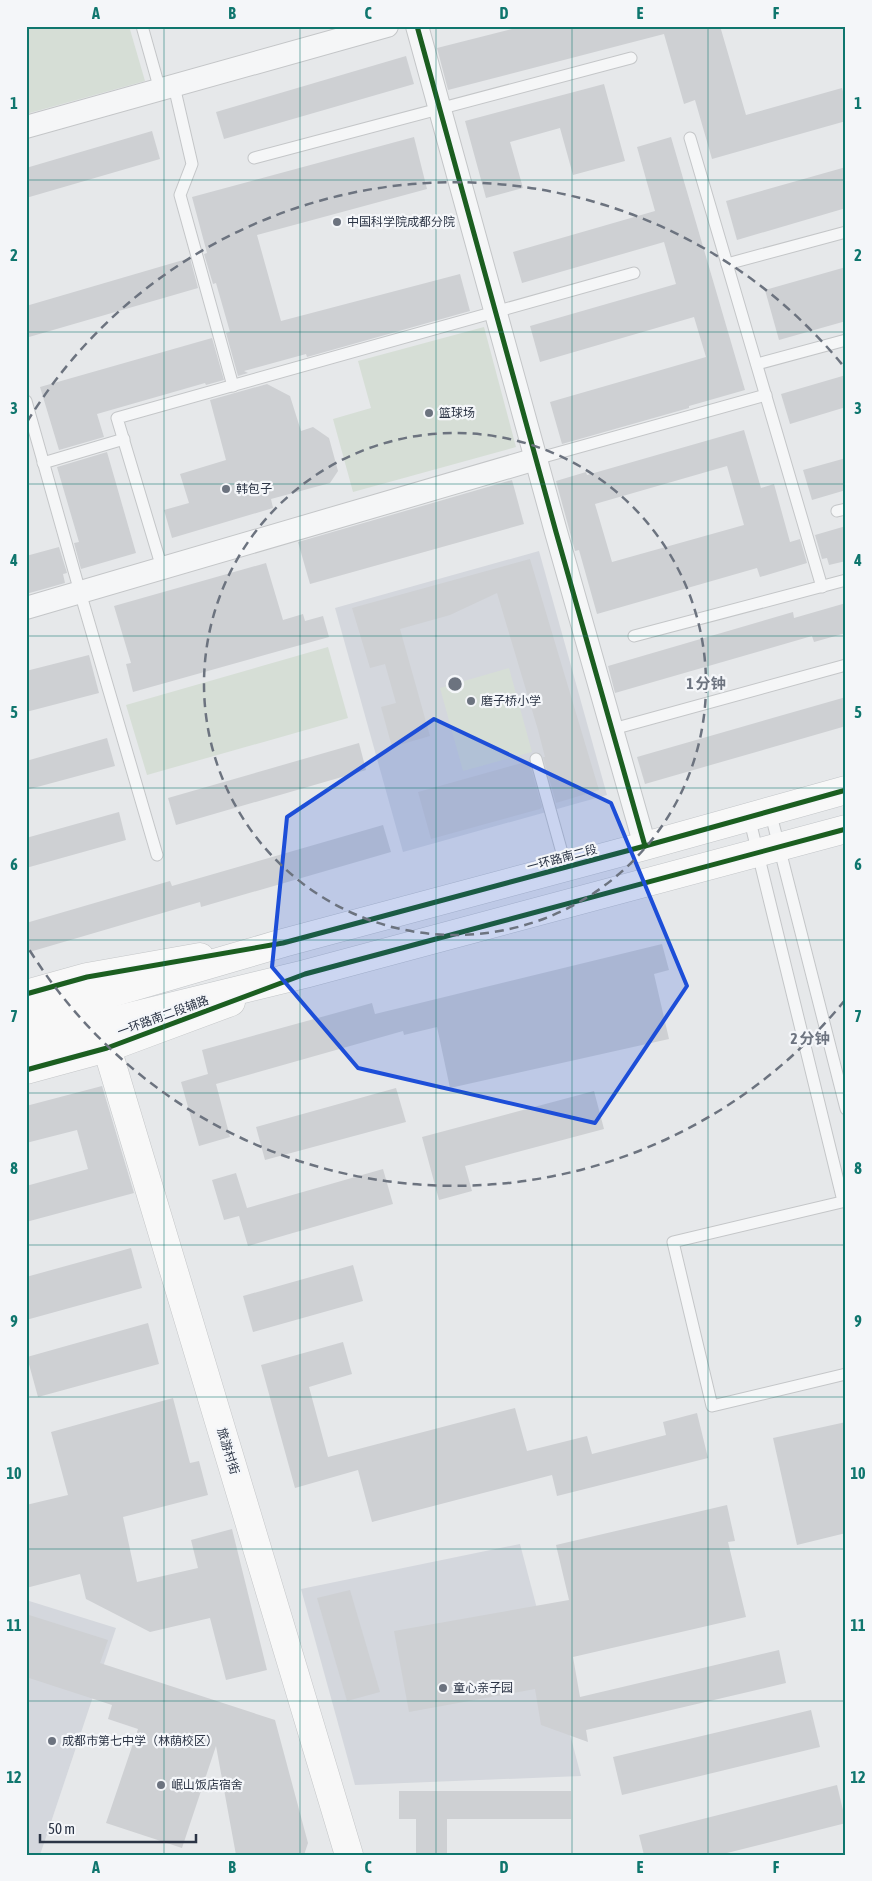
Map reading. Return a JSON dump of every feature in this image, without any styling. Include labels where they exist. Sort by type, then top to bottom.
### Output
[{"type":"main road","name":"一环路南二段","points":[[283,942],[645,846],[846,790]]},
{"type":"main road","points":[[26,1042],[305,974],[846,829]]},
{"type":"main road","points":[[26,994],[87,977],[283,942]]},
{"type":"main road","points":[[26,1018],[283,942]]},
{"type":"main road","name":"一环路南二段辅路","points":[[26,1070],[107,1048],[305,974]]},
{"type":"main road","name":"旅游村街","points":[[107,1048],[348,1855]]},
{"type":"street","points":[[26,127],[387,26]]},
{"type":"street","points":[[417,26],[645,846]]},
{"type":"street","points":[[26,608],[536,459]]},
{"type":"lane","points":[[142,26],[167,88],[192,164],[180,195],[234,386]]},
{"type":"lane","points":[[254,158],[439,107],[631,58]]},
{"type":"lane","points":[[690,138],[822,587]]},
{"type":"lane","points":[[727,264],[846,232]]},
{"type":"lane","points":[[162,568],[117,418],[634,273]]},
{"type":"lane","points":[[757,364],[846,340]]},
{"type":"lane","points":[[536,459],[766,395]]},
{"type":"lane","points":[[26,402],[157,855]]},
{"type":"lane","points":[[44,463],[124,439]]},
{"type":"lane","points":[[634,636],[846,580]]},
{"type":"lane","points":[[613,729],[846,666]]},
{"type":"lane","points":[[536,759],[566,867]]},
{"type":"lane","points":[[760,814],[844,1201],[672,1242],[712,1406],[846,1374]]},
{"type":"lane","points":[[760,814],[846,1109]]},
{"type":"highlighted area","points":[[434,719],[611,803],[687,986],[595,1123],[358,1068],[272,967],[287,817]]},
{"type":"shaded area","points":[[26,26],[129,26],[145,81],[26,114]]},
{"type":"shaded area","name":"篮球场","points":[[484,327],[516,447],[353,492],[333,419],[371,408],[358,361]]},
{"type":"shaded area","name":"磨子桥小学","points":[[539,551],[607,795],[403,852],[335,608]]},
{"type":"shaded area","points":[[328,647],[348,718],[147,775],[126,705]]},
{"type":"shaded area","points":[[509,668],[532,752],[463,771],[440,688]]},
{"type":"shaded area","name":"童心亲子园","points":[[520,1544],[581,1776],[355,1785],[301,1589]]},
{"type":"shaded area","name":"成都市第七中学（林荫校区）","points":[[26,1600],[116,1628],[40,1855],[26,1855]]},
{"type":"building","points":[[524,26],[720,26],[746,115],[842,88],[846,102],[846,121],[712,159],[695,100],[684,104],[664,34],[448,90],[437,48]]},
{"type":"building","points":[[406,56],[414,84],[224,139],[216,112]]},
{"type":"building","points":[[604,84],[625,161],[573,175],[560,128],[510,142],[523,188],[486,198],[465,121]]},
{"type":"building","points":[[152,131],[160,159],[26,198],[26,168]]},
{"type":"building","points":[[414,137],[427,189],[257,235],[281,321],[460,274],[470,311],[307,357],[306,354],[244,371],[248,373],[238,376],[226,333],[230,332],[216,283],[213,284],[204,254],[207,253],[192,197]]},
{"type":"building","points":[[671,137],[745,390],[562,444],[550,402],[706,357],[694,317],[540,362],[530,326],[676,284],[664,242],[522,283],[513,252],[655,211],[637,147]]},
{"type":"building","points":[[846,167],[846,208],[737,240],[726,201]]},
{"type":"building","points":[[190,258],[198,288],[29,337],[26,326],[26,306]]},
{"type":"building","points":[[846,267],[846,321],[779,340],[765,290]]},
{"type":"building","points":[[212,338],[224,380],[206,385],[205,383],[97,414],[104,437],[59,450],[40,387]]},
{"type":"building","points":[[846,375],[846,407],[790,424],[781,394]]},
{"type":"building","points":[[267,384],[290,396],[301,431],[313,427],[329,438],[338,471],[330,483],[271,499],[273,508],[172,538],[164,510],[189,503],[180,474],[226,460],[210,400]]},
{"type":"building","points":[[744,430],[761,488],[774,484],[790,542],[800,539],[807,563],[760,577],[757,568],[597,614],[579,550],[575,551],[556,481],[586,472],[587,475]],"holes":[[[727,466],[744,525],[612,562],[595,504]]]},
{"type":"building","points":[[107,452],[136,553],[81,569],[74,543],[79,542],[57,467]]},
{"type":"building","points":[[846,458],[846,490],[812,500],[803,470]]},
{"type":"building","points":[[512,480],[524,524],[310,584],[298,542]]},
{"type":"building","points":[[846,526],[846,561],[829,565],[827,558],[822,559],[815,535]]},
{"type":"building","points":[[59,547],[67,573],[63,574],[65,583],[26,594],[26,556]]},
{"type":"building","points":[[530,559],[599,790],[556,803],[543,757],[545,757],[538,730],[497,593],[450,615],[400,629],[430,736],[392,747],[381,707],[396,703],[385,664],[370,668],[352,608]]},
{"type":"building","points":[[266,563],[283,620],[303,614],[305,621],[323,616],[329,637],[133,692],[126,664],[131,663],[114,606]]},
{"type":"building","points":[[846,603],[846,633],[814,642],[812,636],[615,693],[608,666],[793,612],[794,618]]},
{"type":"building","points":[[89,655],[99,693],[26,712],[26,671]]},
{"type":"building","points":[[846,697],[846,726],[645,784],[637,757]]},
{"type":"building","points":[[107,738],[115,766],[26,790],[26,761]]},
{"type":"building","points":[[359,743],[366,770],[176,825],[168,798]]},
{"type":"building","points":[[529,761],[542,807],[540,809],[431,839],[418,792]]},
{"type":"building","points":[[119,812],[126,840],[26,868],[26,838]]},
{"type":"building","points":[[383,825],[391,852],[201,907],[200,902],[26,953],[26,923],[170,881],[172,886]]},
{"type":"building","points":[[662,944],[669,970],[654,974],[669,1039],[450,1088],[437,1027],[404,1035],[403,1031],[216,1084],[230,1137],[199,1146],[181,1082],[208,1074],[202,1050],[372,1003],[375,1014]]},
{"type":"building","points":[[102,1086],[134,1193],[26,1222],[26,1186],[88,1169],[77,1130],[26,1143],[26,1106]]},
{"type":"building","points":[[396,1088],[406,1122],[265,1160],[256,1127]]},
{"type":"building","points":[[594,1091],[604,1129],[465,1166],[472,1191],[439,1200],[422,1137]]},
{"type":"building","points":[[383,1169],[393,1204],[248,1246],[239,1216],[224,1220],[212,1180],[236,1173],[247,1208]]},
{"type":"building","points":[[131,1248],[142,1288],[26,1320],[26,1277]]},
{"type":"building","points":[[353,1265],[363,1301],[253,1332],[243,1296]]},
{"type":"building","points":[[148,1323],[159,1364],[38,1397],[27,1357]]},
{"type":"building","points":[[343,1342],[352,1374],[309,1387],[328,1457],[515,1408],[527,1451],[587,1436],[592,1454],[666,1435],[663,1422],[697,1413],[708,1458],[557,1496],[552,1475],[372,1522],[358,1470],[295,1488],[261,1365]]},
{"type":"building","points":[[173,1398],[190,1463],[199,1461],[208,1495],[123,1517],[137,1582],[198,1568],[191,1540],[232,1529],[267,1670],[226,1680],[210,1618],[150,1632],[86,1599],[80,1574],[26,1588],[26,1505],[68,1495],[51,1432]]},
{"type":"building","points":[[846,1422],[846,1533],[797,1545],[773,1438]]},
{"type":"building","points":[[727,1505],[735,1541],[728,1542],[746,1617],[573,1657],[580,1697],[779,1650],[786,1683],[586,1730],[588,1742],[541,1725],[535,1689],[409,1712],[394,1631],[569,1600],[556,1545]]},
{"type":"building","points":[[350,1590],[380,1692],[347,1701],[317,1598]]},
{"type":"building","name":"岷山饭店宿舍","points":[[26,1614],[108,1640],[100,1663],[275,1720],[308,1843],[304,1855],[236,1855],[216,1746],[182,1848],[106,1823],[138,1729],[108,1719],[112,1705],[26,1677]]},
{"type":"building","points":[[811,1710],[820,1747],[622,1795],[613,1757]]},
{"type":"building","points":[[837,1785],[846,1823],[719,1855],[644,1855],[639,1835]]},
{"type":"building","points":[[399,1791],[571,1791],[571,1819],[447,1819],[447,1855],[416,1855],[416,1819],[399,1819]]},
{"type":"cycle path","points":[[417,26],[556,532],[645,846]]},
{"type":"cycle path","points":[[26,994],[87,977],[283,943],[846,790]]},
{"type":"cycle path","points":[[26,1070],[107,1048],[305,974],[846,829]]},
{"type":"place","name":"中国科学院成都分院","points":[[337,222]]},
{"type":"place","name":"篮球场","points":[[429,413]]},
{"type":"place","name":"韩包子","points":[[226,489]]},
{"type":"place","name":"磨子桥小学","points":[[471,701]]},
{"type":"place","name":"童心亲子园","points":[[443,1688]]},
{"type":"place","name":"成都市第七中学（林荫校区）","points":[[52,1741]]},
{"type":"place","name":"岷山饭店宿舍","points":[[161,1785]]}]
